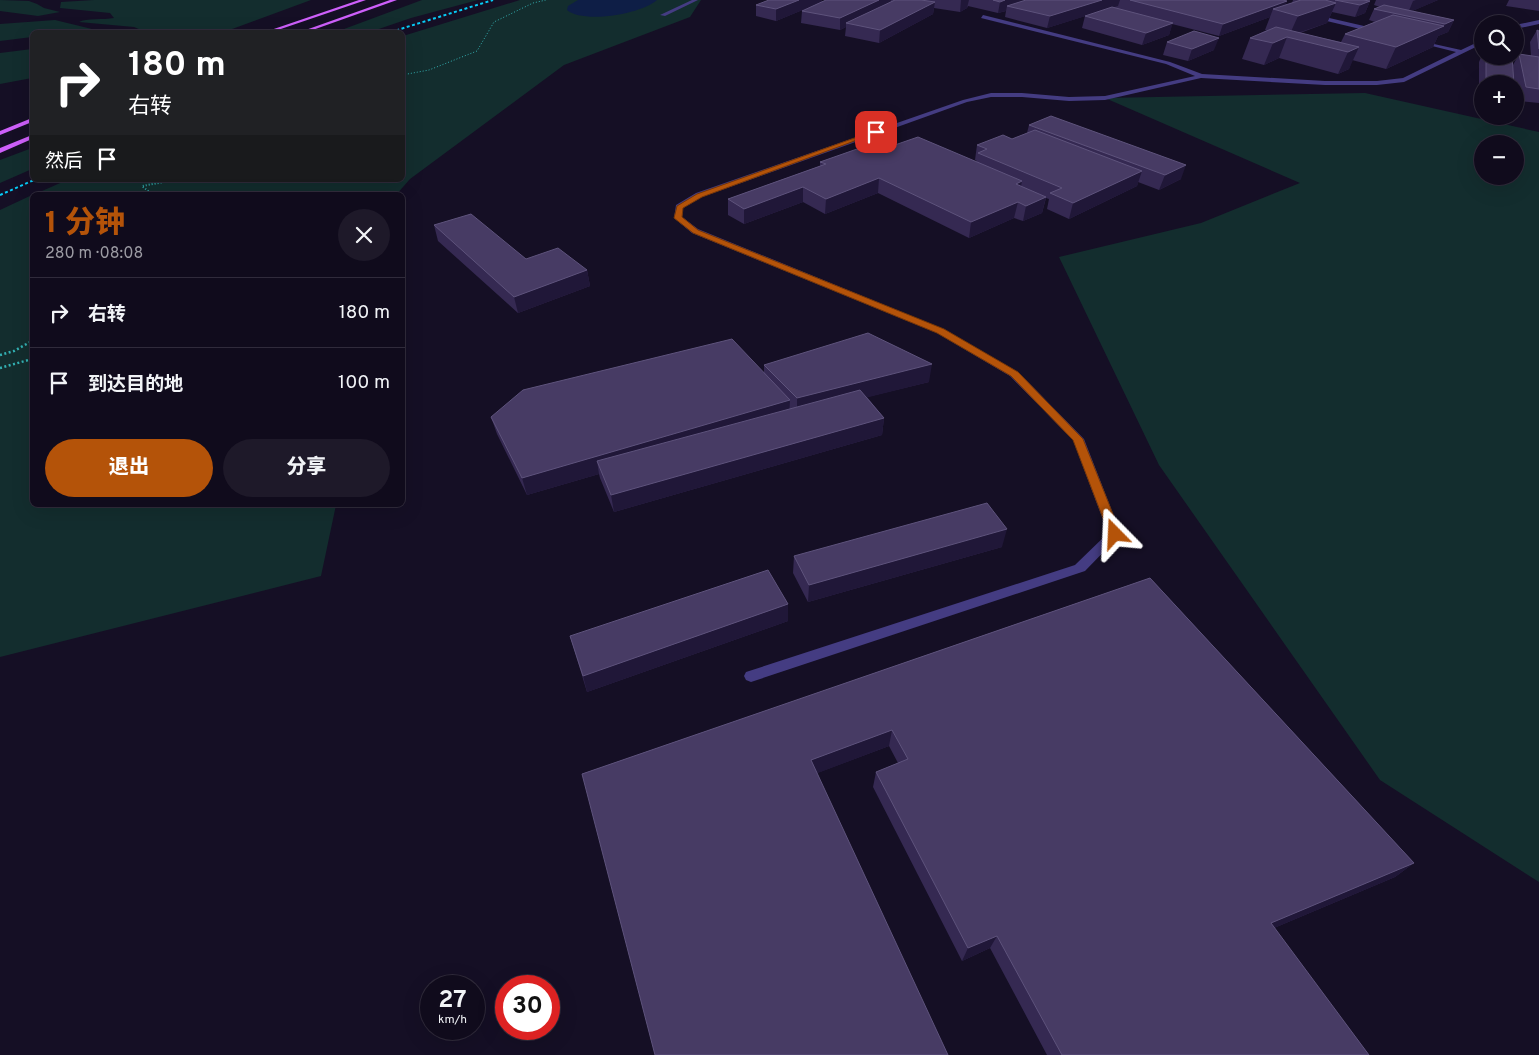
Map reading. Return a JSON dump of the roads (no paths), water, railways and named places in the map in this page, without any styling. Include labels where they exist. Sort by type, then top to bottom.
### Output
[{"type":"main road","points":[[274,30],[364,0]]},
{"type":"main road","points":[[309,30],[395,0]]},
{"type":"main road","points":[[0,133],[30,121]]},
{"type":"main road","points":[[0,150],[30,138]]},
{"type":"street","points":[[663,15],[696,0]]},
{"type":"street","points":[[1303,14],[1387,34]]},
{"type":"street","points":[[983,17],[1168,64],[1201,76]]},
{"type":"street","points":[[1524,25],[1539,22]]},
{"type":"street","points":[[1415,40],[1462,52]]},
{"type":"street","points":[[751,676],[1080,568],[1115,534],[1078,439],[1014,374],[940,331],[695,231],[678,218],[680,207],[699,195],[965,100],[991,95],[1022,95],[1069,99],[1105,98],[1201,76],[1325,83],[1377,83],[1404,80],[1474,46]]},
{"type":"water","points":[[578,0],[657,0],[649,5],[626,13],[599,17],[575,14],[567,10],[568,6]]},
{"type":"railway","points":[[397,30],[493,0]]},
{"type":"railway","points":[[0,195],[30,182]]}]
